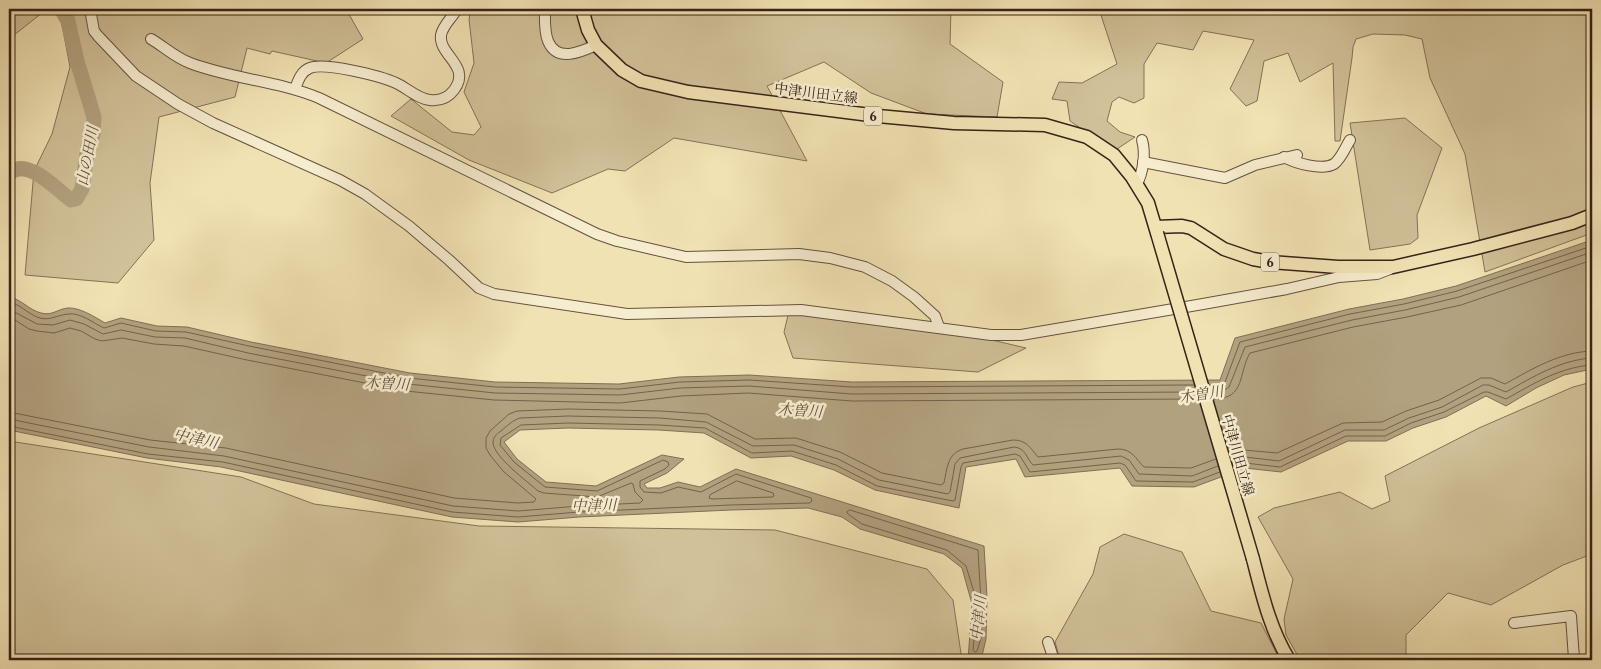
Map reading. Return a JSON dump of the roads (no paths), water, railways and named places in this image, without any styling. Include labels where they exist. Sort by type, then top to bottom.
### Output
[{"type":"main road","name":"中津川田立線","points":[[582,9],[588,30],[596,45],[622,70],[641,81],[688,92],[921,121],[1045,124],[1087,137],[1114,155],[1137,184],[1148,203],[1266,610],[1280,645],[1289,660]]},
{"type":"main road","name":"6","points":[[1156,230],[1182,226],[1191,228],[1224,249],[1253,259],[1338,272],[1393,267],[1500,242],[1572,223],[1592,215]]},
{"type":"street","points":[[90,9],[94,31],[136,76],[178,104],[213,123],[340,180],[365,194],[409,226],[479,288],[494,294],[627,314],[801,310],[991,335],[1021,335],[1287,289],[1338,272]]},
{"type":"street","points":[[295,89],[303,73],[311,68],[320,66],[376,76],[394,82],[424,99],[436,100],[446,97],[456,86],[458,69],[453,59],[443,48],[441,38],[443,28],[456,9]]},
{"type":"street","points":[[545,9],[546,36],[555,50],[564,54],[576,54],[596,45]]},
{"type":"street","points":[[151,39],[188,62],[208,69],[295,89],[320,98],[597,234],[617,242],[686,257],[799,254],[830,258],[865,267],[892,281],[914,297],[935,316],[938,327]]},
{"type":"street","points":[[1137,184],[1143,162],[1144,147],[1142,140]]},
{"type":"street","points":[[1284,157],[1292,162],[1327,166],[1334,164],[1350,140]]},
{"type":"street","points":[[1143,162],[1225,178],[1255,164],[1297,154]]},
{"type":"street","points":[[1514,623],[1571,616],[1574,660],[1571,660]]},
{"type":"street","points":[[1048,642],[1054,660]]},
{"type":"water","points":[[1592,240],[1592,369],[1564,375],[1536,388],[1506,406],[1486,396],[1446,417],[1413,428],[1386,441],[1348,441],[1281,472],[1245,468],[1194,487],[1132,486],[1120,468],[1025,477],[1016,459],[966,467],[959,508],[875,490],[834,470],[791,456],[751,458],[704,433],[568,428],[520,430],[504,442],[517,459],[546,482],[596,486],[662,455],[684,459],[667,473],[644,484],[647,488],[660,488],[678,482],[700,487],[736,469],[984,546],[987,597],[986,639],[981,660],[968,660],[972,604],[962,568],[944,554],[860,529],[842,517],[808,508],[579,517],[518,522],[452,517],[221,467],[147,458],[9,430],[9,297],[41,313],[49,314],[72,308],[87,313],[105,323],[121,318],[157,326],[187,327],[251,342],[410,373],[495,382],[619,384],[679,377],[749,375],[852,382],[1220,380],[1235,338],[1349,309],[1403,299],[1456,286]]},
{"type":"waterway","name":"山の田川","points":[[9,174],[16,169],[33,172],[42,176],[71,200],[76,199],[82,189],[88,146],[93,134],[94,117],[77,61],[68,21],[61,9]]},
{"type":"water label","name":"木曽川","points":[[387,383]]},
{"type":"water label","name":"木曽川","points":[[1201,394]]},
{"type":"water label","name":"木曽川","points":[[800,410]]},
{"type":"water label","name":"中津川","points":[[196,438]]},
{"type":"water label","name":"中津川","points":[[594,505]]},
{"type":"water label","name":"中津川","points":[[978,618]]}]
